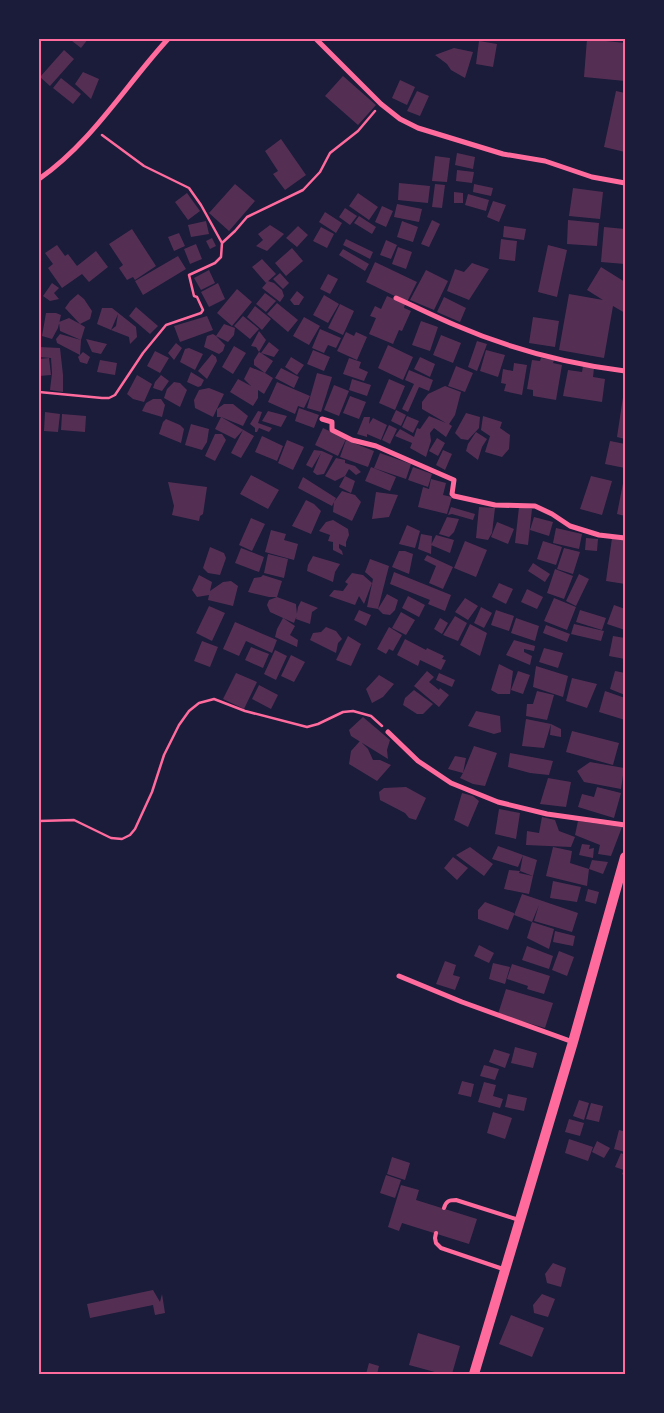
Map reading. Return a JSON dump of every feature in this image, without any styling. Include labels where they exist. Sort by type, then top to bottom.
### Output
[{"type":"main road","points":[[474,1374],[573,1042],[625,857]]},
{"type":"street","points":[[39,179],[72,154],[94,130],[150,58],[168,39]]},
{"type":"street","points":[[316,39],[381,104],[400,119],[418,128],[489,150],[545,161],[592,177],[625,183]]},
{"type":"street","points":[[396,298],[456,326],[490,339],[549,356],[625,371]]},
{"type":"street","points":[[322,419],[332,422],[332,430],[352,440],[376,446],[454,480],[452,494],[454,496],[495,505],[535,506],[570,526],[599,534],[625,538]]},
{"type":"street","points":[[388,732],[418,761],[451,783],[498,802],[547,814],[625,824]]},
{"type":"street","points":[[399,976],[462,1002],[573,1042]]},
{"type":"lane","points":[[444,1208],[450,1200],[456,1200],[521,1220]]},
{"type":"lane","points":[[436,1234],[436,1243],[441,1248],[506,1269]]},
{"type":"path","points":[[222,242],[236,231],[246,217],[302,190],[320,172],[330,153],[358,130],[381,104]]},
{"type":"path","points":[[39,392],[102,398],[109,398],[115,395],[143,354],[166,325],[201,314],[203,310],[197,297],[194,296],[188,275],[216,263],[221,257],[222,242],[202,205],[189,188],[144,166],[94,130]]},
{"type":"path","points":[[39,821],[74,820],[111,838],[122,838],[130,835],[135,830],[152,792],[164,755],[179,725],[189,711],[199,703],[214,699],[245,711],[307,727],[343,712],[353,710],[372,716],[388,732]]},
{"type":"building","points":[[74,39],[88,39],[81,48],[72,41]]},
{"type":"building","points":[[587,39],[625,43],[625,81],[584,77]]},
{"type":"building","points":[[479,41],[497,44],[493,67],[476,64]]},
{"type":"building","points":[[454,48],[473,52],[465,78],[451,70],[447,64],[435,55]]},
{"type":"building","points":[[64,50],[74,59],[50,86],[40,77]]},
{"type":"building","points":[[83,72],[99,79],[91,99],[75,84]]},
{"type":"building","points":[[343,76],[376,105],[358,125],[325,96]]},
{"type":"building","points":[[61,78],[81,94],[73,104],[53,88]]},
{"type":"building","points":[[400,80],[415,87],[407,105],[392,98]]},
{"type":"building","points":[[417,91],[429,96],[420,116],[407,111]]},
{"type":"building","points":[[616,91],[625,93],[625,152],[604,147]]},
{"type":"building","points":[[281,139],[306,175],[285,190],[273,174],[278,171],[265,151]]},
{"type":"building","points":[[457,153],[475,157],[473,169],[455,165]]},
{"type":"building","points":[[435,156],[450,158],[447,182],[432,181]]},
{"type":"building","points":[[457,170],[474,172],[472,183],[456,181]]},
{"type":"building","points":[[399,183],[430,186],[428,203],[398,200]]},
{"type":"building","points":[[235,184],[255,201],[229,231],[209,213]]},
{"type":"building","points":[[435,184],[445,185],[442,208],[432,207]]},
{"type":"building","points":[[474,184],[493,188],[491,196],[473,192]]},
{"type":"building","points":[[573,188],[603,192],[600,219],[569,216]]},
{"type":"building","points":[[454,192],[463,193],[463,203],[454,203]]},
{"type":"building","points":[[187,193],[200,211],[188,220],[175,202]]},
{"type":"building","points":[[358,193],[378,207],[369,220],[349,206]]},
{"type":"building","points":[[468,194],[489,200],[486,211],[465,205]]},
{"type":"building","points":[[493,201],[506,205],[499,222],[487,217]]},
{"type":"building","points":[[397,204],[422,209],[419,222],[394,217]]},
{"type":"building","points":[[382,206],[393,211],[386,227],[375,222]]},
{"type":"building","points":[[345,208],[357,216],[350,225],[339,217]]},
{"type":"building","points":[[325,212],[342,223],[336,233],[319,222]]},
{"type":"building","points":[[359,216],[376,227],[372,234],[354,223]]},
{"type":"building","points":[[432,220],[440,224],[429,247],[421,244]]},
{"type":"building","points":[[568,220],[599,223],[597,246],[567,244]]},
{"type":"building","points":[[206,221],[209,234],[191,237],[188,225]]},
{"type":"building","points":[[402,221],[418,227],[413,242],[397,237]]},
{"type":"building","points":[[270,225],[284,234],[267,251],[256,246],[263,240],[258,234]]},
{"type":"building","points":[[298,226],[308,235],[297,247],[286,238]]},
{"type":"building","points":[[504,226],[526,229],[524,240],[503,237]]},
{"type":"building","points":[[321,227],[334,234],[327,248],[313,241]]},
{"type":"building","points":[[604,227],[625,229],[625,264],[601,262]]},
{"type":"building","points":[[132,229],[156,266],[135,280],[133,277],[127,280],[119,268],[123,265],[109,244]]},
{"type":"building","points":[[179,233],[185,246],[174,251],[168,237]]},
{"type":"building","points":[[212,238],[216,246],[210,249],[206,241]]},
{"type":"building","points":[[346,239],[373,252],[370,259],[343,245]]},
{"type":"building","points":[[501,239],[517,241],[515,261],[499,259]]},
{"type":"building","points":[[386,240],[397,245],[391,259],[380,255]]},
{"type":"building","points":[[196,244],[202,259],[190,264],[184,249]]},
{"type":"building","points":[[57,245],[65,256],[68,254],[77,266],[96,251],[108,267],[89,282],[82,274],[62,288],[48,268],[53,264],[45,253]]},
{"type":"building","points":[[548,245],[567,250],[557,297],[538,292]]},
{"type":"building","points":[[398,247],[412,252],[406,269],[392,264]]},
{"type":"building","points":[[292,248],[303,261],[286,276],[275,263]]},
{"type":"building","points":[[343,249],[369,264],[365,271],[339,255]]},
{"type":"building","points":[[178,256],[186,269],[143,295],[135,281]]},
{"type":"building","points":[[262,259],[276,274],[266,283],[252,267]]},
{"type":"building","points":[[375,262],[417,282],[407,302],[366,282]]},
{"type":"building","points":[[472,263],[489,269],[469,300],[447,291],[455,269],[464,272]]},
{"type":"building","points":[[601,267],[625,282],[625,313],[613,306],[604,358],[559,350],[569,294],[603,300],[587,290]]},
{"type":"building","points":[[209,270],[215,283],[201,290],[194,278]]},
{"type":"building","points":[[426,270],[448,281],[434,310],[410,300]]},
{"type":"building","points":[[280,273],[289,283],[283,289],[273,279]]},
{"type":"building","points":[[328,274],[338,279],[330,294],[320,289]]},
{"type":"building","points":[[268,281],[274,283],[282,290],[284,296],[280,302],[262,288]]},
{"type":"building","points":[[52,283],[59,288],[54,293],[59,299],[50,301],[43,296]]},
{"type":"building","points":[[218,283],[225,299],[209,307],[201,292]]},
{"type":"building","points":[[237,289],[252,302],[232,326],[217,313]]},
{"type":"building","points":[[297,291],[304,297],[299,305],[294,305],[290,300]]},
{"type":"building","points":[[265,293],[276,301],[266,312],[256,304]]},
{"type":"building","points":[[78,294],[92,311],[90,319],[80,324],[65,308]]},
{"type":"building","points":[[324,295],[339,304],[328,323],[313,315]]},
{"type":"building","points":[[387,296],[405,304],[404,308],[411,311],[402,331],[399,330],[393,344],[369,334],[376,318],[370,316],[375,306],[381,309]]},
{"type":"building","points":[[444,297],[466,308],[460,322],[437,312]]},
{"type":"building","points":[[277,303],[298,320],[288,332],[267,314]]},
{"type":"building","points":[[340,304],[354,311],[343,335],[328,328]]},
{"type":"building","points":[[255,306],[271,319],[262,330],[247,317]]},
{"type":"building","points":[[136,307],[158,326],[150,334],[129,316]]},
{"type":"building","points":[[102,308],[112,308],[136,327],[137,337],[130,344],[129,337],[111,330],[97,324]],"holes":[[[118,314],[116,326],[111,330]]]},
{"type":"building","points":[[46,313],[61,315],[58,328],[52,339],[42,336]]},
{"type":"building","points":[[207,316],[213,330],[180,342],[174,326]]},
{"type":"building","points":[[243,316],[259,329],[250,339],[234,326]]},
{"type":"building","points":[[304,317],[320,326],[309,345],[293,336]]},
{"type":"building","points":[[533,317],[559,321],[555,347],[529,343]]},
{"type":"building","points":[[69,318],[85,327],[81,340],[60,331],[59,322]]},
{"type":"building","points":[[421,321],[438,327],[430,351],[412,345]]},
{"type":"building","points":[[224,324],[235,328],[234,335],[228,342],[216,336]]},
{"type":"building","points":[[320,329],[341,338],[336,348],[328,345],[324,353],[312,348]]},
{"type":"building","points":[[259,331],[266,340],[259,352],[256,347],[251,346]]},
{"type":"building","points":[[346,332],[354,336],[356,332],[367,337],[357,360],[337,351]]},
{"type":"building","points":[[60,334],[81,340],[80,355],[57,343],[56,339]]},
{"type":"building","points":[[213,334],[225,345],[223,351],[219,354],[204,347],[207,336]]},
{"type":"building","points":[[441,335],[461,343],[453,363],[433,355]]},
{"type":"building","points":[[86,339],[107,344],[101,354],[92,352]]},
{"type":"building","points":[[477,341],[487,344],[477,371],[468,367]]},
{"type":"building","points":[[269,342],[279,350],[274,357],[261,353]]},
{"type":"building","points":[[176,343],[182,348],[174,360],[168,353]]},
{"type":"building","points":[[388,345],[413,357],[403,380],[378,368]]},
{"type":"building","points":[[234,346],[246,353],[233,374],[222,367]]},
{"type":"building","points":[[39,347],[60,348],[63,392],[50,390],[51,358],[39,357]]},
{"type":"building","points":[[189,348],[203,354],[195,370],[180,362],[185,349]]},
{"type":"building","points":[[313,350],[330,357],[324,371],[307,364]]},
{"type":"building","points":[[486,350],[505,355],[498,377],[480,371]]},
{"type":"building","points":[[155,351],[169,358],[160,373],[147,366]]},
{"type":"building","points":[[83,352],[90,357],[87,364],[80,362],[78,357]]},
{"type":"building","points":[[259,352],[273,361],[265,373],[254,365],[254,360]]},
{"type":"building","points":[[212,354],[216,357],[217,361],[207,379],[198,371]]},
{"type":"building","points":[[291,357],[304,365],[297,375],[285,367]]},
{"type":"building","points":[[420,357],[435,364],[430,377],[414,369]]},
{"type":"building","points":[[49,358],[51,375],[39,376],[39,359]]},
{"type":"building","points":[[349,358],[361,362],[359,368],[368,372],[364,381],[343,374]]},
{"type":"building","points":[[541,358],[554,360],[553,363],[562,365],[556,400],[533,396],[533,390],[527,389],[532,360],[540,361]]},
{"type":"building","points":[[100,360],[117,363],[115,375],[97,372]]},
{"type":"building","points":[[514,363],[527,365],[522,395],[504,391],[506,384],[501,383],[503,369],[513,371]]},
{"type":"building","points":[[456,366],[473,373],[465,392],[448,386]]},
{"type":"building","points":[[583,366],[594,368],[593,377],[605,379],[602,402],[563,396],[568,370],[582,372]]},
{"type":"building","points":[[250,367],[273,378],[264,394],[258,390],[258,398],[253,406],[230,392],[238,379],[251,386],[244,379]]},
{"type":"building","points":[[281,368],[299,377],[294,388],[275,378]]},
{"type":"building","points":[[409,370],[433,380],[429,391],[419,387],[408,412],[402,409],[414,384],[405,380]]},
{"type":"building","points":[[191,372],[204,380],[201,386],[198,387],[187,382]]},
{"type":"building","points":[[317,373],[332,377],[321,412],[307,408]]},
{"type":"building","points":[[137,375],[152,384],[144,402],[133,399],[127,394]]},
{"type":"building","points":[[161,375],[169,381],[162,391],[153,388]]},
{"type":"building","points":[[352,379],[371,385],[367,396],[349,390]]},
{"type":"building","points":[[389,379],[405,386],[395,410],[379,403]]},
{"type":"building","points":[[174,382],[180,383],[187,390],[180,407],[164,398],[167,389]]},
{"type":"building","points":[[277,382],[310,396],[304,408],[298,406],[295,414],[268,402]]},
{"type":"building","points":[[334,385],[349,391],[339,416],[324,410]]},
{"type":"building","points":[[445,386],[461,392],[455,415],[449,424],[452,426],[446,437],[434,428],[430,433],[431,441],[426,457],[410,448],[412,443],[395,436],[400,429],[414,437],[417,428],[420,429],[429,416],[446,423],[422,409],[422,402],[428,394]]},
{"type":"building","points":[[209,388],[224,394],[213,417],[195,408],[194,400],[199,390]]},
{"type":"building","points":[[350,396],[366,402],[359,419],[343,413]]},
{"type":"building","points":[[623,397],[625,398],[625,439],[617,437]]},
{"type":"building","points":[[153,399],[161,399],[165,405],[162,417],[142,411],[146,403]]},
{"type":"building","points":[[224,404],[233,404],[248,416],[243,426],[217,417],[217,409]]},
{"type":"building","points":[[299,408],[319,415],[314,428],[295,421]]},
{"type":"building","points":[[396,410],[406,415],[401,426],[391,421]]},
{"type":"building","points":[[258,411],[262,412],[258,423],[272,428],[269,432],[259,428],[255,432],[255,428],[250,424]]},
{"type":"building","points":[[268,411],[287,416],[281,427],[262,421]]},
{"type":"building","points":[[45,412],[60,414],[58,432],[44,431]]},
{"type":"building","points":[[466,413],[480,417],[479,428],[468,440],[461,439],[455,433]]},
{"type":"building","points":[[62,414],[86,416],[85,432],[61,430]]},
{"type":"building","points":[[407,416],[419,421],[413,433],[402,427]]},
{"type":"building","points":[[483,416],[502,422],[500,428],[510,435],[509,449],[502,457],[485,452],[490,436],[481,430]]},
{"type":"building","points":[[221,417],[254,436],[241,458],[231,453],[243,430],[235,439],[215,429]]},
{"type":"building","points":[[364,417],[370,417],[369,424],[373,418],[387,425],[381,440],[367,434],[367,437],[357,434]]},
{"type":"building","points":[[166,419],[180,425],[184,429],[181,443],[159,434]]},
{"type":"building","points":[[191,424],[209,429],[207,442],[202,450],[185,445]]},
{"type":"building","points":[[389,425],[397,429],[390,444],[382,440]]},
{"type":"building","points":[[323,428],[346,439],[338,456],[315,445]]},
{"type":"building","points":[[476,432],[487,439],[478,460],[466,451]]},
{"type":"building","points":[[215,434],[222,434],[226,440],[215,461],[205,456]]},
{"type":"building","points":[[262,436],[283,446],[277,461],[255,452]]},
{"type":"building","points":[[437,438],[445,443],[438,456],[429,451]]},
{"type":"building","points":[[287,440],[304,447],[293,470],[278,463]]},
{"type":"building","points":[[346,440],[374,451],[368,467],[340,457]]},
{"type":"building","points":[[610,441],[625,444],[625,468],[605,464]]},
{"type":"building","points":[[314,450],[333,456],[324,474],[317,475],[313,472],[321,453],[312,468],[306,465]]},
{"type":"building","points":[[443,450],[452,454],[445,470],[436,465]]},
{"type":"building","points":[[380,453],[411,464],[406,479],[374,468]]},
{"type":"building","points":[[336,458],[345,460],[345,463],[355,466],[361,472],[356,475],[349,469],[345,476],[335,481],[325,476]]},
{"type":"building","points":[[371,467],[396,477],[390,491],[365,481]]},
{"type":"building","points":[[413,467],[432,474],[428,487],[408,480]]},
{"type":"building","points":[[251,475],[279,490],[268,509],[240,494]]},
{"type":"building","points":[[345,476],[355,481],[351,493],[339,487]]},
{"type":"building","points":[[591,476],[612,481],[602,515],[580,509]]},
{"type":"building","points":[[303,477],[336,498],[332,506],[298,488]]},
{"type":"building","points":[[625,478],[625,516],[617,514]]},
{"type":"building","points":[[431,479],[446,483],[443,495],[452,497],[447,514],[418,507],[423,487],[429,489]]},
{"type":"building","points":[[168,482],[207,487],[203,514],[200,516],[199,521],[172,515],[174,506]]},
{"type":"building","points":[[342,491],[355,495],[361,502],[352,521],[333,512],[334,502]]},
{"type":"building","points":[[376,492],[398,495],[389,517],[372,519]]},
{"type":"building","points":[[306,500],[314,504],[321,511],[311,534],[292,526]]},
{"type":"building","points":[[451,507],[475,514],[473,520],[452,514],[448,515]]},
{"type":"building","points":[[479,507],[495,508],[492,533],[488,540],[476,538]]},
{"type":"building","points":[[519,507],[532,509],[528,545],[515,543]]},
{"type":"building","points":[[447,517],[459,519],[454,532],[449,537],[439,534]]},
{"type":"building","points":[[534,517],[553,522],[549,536],[530,530]]},
{"type":"building","points":[[251,518],[265,524],[252,551],[239,545]]},
{"type":"building","points":[[333,520],[348,529],[349,535],[346,547],[339,544],[343,555],[333,550],[333,542],[328,541],[330,535],[319,531],[326,522]]},
{"type":"building","points":[[497,522],[514,529],[508,544],[491,537]]},
{"type":"building","points":[[407,525],[420,531],[415,548],[399,544]]},
{"type":"building","points":[[556,528],[582,534],[579,549],[553,543]]},
{"type":"building","points":[[271,530],[286,534],[284,540],[298,544],[294,560],[265,552]]},
{"type":"building","points":[[421,534],[432,536],[431,554],[418,549]]},
{"type":"building","points":[[436,535],[454,540],[450,553],[431,545]]},
{"type":"building","points":[[586,538],[598,539],[597,551],[585,550]]},
{"type":"building","points":[[612,538],[625,540],[625,584],[606,581]]},
{"type":"building","points":[[465,541],[487,550],[476,577],[454,568]]},
{"type":"building","points":[[543,541],[562,547],[556,565],[537,559]]},
{"type":"building","points":[[210,547],[224,553],[226,558],[220,575],[208,573],[203,568]]},
{"type":"building","points":[[241,548],[264,557],[259,572],[235,563]]},
{"type":"building","points":[[564,548],[580,552],[573,574],[557,569]]},
{"type":"building","points":[[399,551],[413,554],[409,574],[392,567]]},
{"type":"building","points":[[268,554],[288,559],[284,578],[264,573]]},
{"type":"building","points":[[427,555],[453,567],[443,589],[429,583],[436,566],[424,560]]},
{"type":"building","points":[[313,556],[340,564],[335,572],[333,582],[307,571]]},
{"type":"building","points":[[370,559],[389,566],[378,609],[367,607],[373,579],[365,572]]},
{"type":"building","points":[[533,563],[550,574],[545,582],[528,571]]},
{"type":"building","points":[[555,569],[573,576],[564,599],[547,593]]},
{"type":"building","points":[[394,572],[451,595],[445,611],[428,604],[430,600],[390,584]]},
{"type":"building","points":[[352,573],[363,575],[372,583],[364,604],[359,596],[355,605],[329,596],[334,590],[343,591],[348,584],[345,582]]},
{"type":"building","points":[[579,574],[589,579],[576,606],[566,601]]},
{"type":"building","points":[[199,575],[212,582],[210,591],[223,582],[231,581],[238,586],[233,606],[208,600],[209,595],[197,597],[192,590]]},
{"type":"building","points":[[263,575],[282,581],[277,597],[248,592],[254,578]]},
{"type":"building","points":[[499,583],[513,589],[506,604],[492,597]]},
{"type":"building","points":[[527,589],[543,597],[537,609],[521,602]]},
{"type":"building","points":[[387,594],[398,600],[395,610],[390,615],[383,614],[378,609]]},
{"type":"building","points":[[408,596],[425,605],[419,617],[402,608]]},
{"type":"building","points":[[277,597],[296,604],[297,615],[294,623],[270,612],[267,605],[269,600]]},
{"type":"building","points":[[465,598],[478,606],[468,620],[455,612]]},
{"type":"building","points":[[554,598],[576,607],[567,630],[544,621]]},
{"type":"building","points":[[301,601],[318,608],[312,612],[310,624],[296,619]]},
{"type":"building","points":[[614,605],[625,609],[625,630],[607,624]]},
{"type":"building","points":[[209,606],[225,613],[212,641],[196,633]]},
{"type":"building","points":[[481,607],[492,613],[484,628],[474,623]]},
{"type":"building","points":[[359,610],[371,615],[366,626],[354,620]]},
{"type":"building","points":[[496,610],[514,616],[509,631],[491,625]]},
{"type":"building","points":[[580,610],[606,618],[602,630],[576,622]]},
{"type":"building","points":[[401,612],[415,620],[406,635],[392,628]]},
{"type":"building","points":[[455,616],[467,623],[458,641],[443,635]]},
{"type":"building","points":[[283,618],[295,626],[290,635],[298,640],[297,647],[275,637]]},
{"type":"building","points":[[440,618],[448,623],[442,634],[434,629]]},
{"type":"building","points":[[516,618],[539,626],[535,641],[511,633]]},
{"type":"building","points":[[235,622],[277,640],[272,653],[246,641],[239,656],[223,649]]},
{"type":"building","points":[[470,624],[487,633],[480,656],[460,645]]},
{"type":"building","points":[[574,624],[604,631],[601,641],[571,634]]},
{"type":"building","points":[[546,625],[570,634],[567,642],[543,633]]},
{"type":"building","points":[[326,627],[336,631],[342,639],[338,643],[336,653],[310,640],[313,633],[321,632]]},
{"type":"building","points":[[389,627],[402,635],[393,651],[389,649],[386,654],[377,649]]},
{"type":"building","points":[[348,636],[361,644],[351,666],[336,660]]},
{"type":"building","points":[[613,636],[625,638],[625,659],[609,656]]},
{"type":"building","points":[[405,639],[426,650],[427,648],[444,656],[442,659],[446,660],[441,670],[420,660],[418,666],[397,655]]},
{"type":"building","points":[[514,640],[535,646],[534,651],[524,649],[524,652],[532,656],[530,665],[506,655]]},
{"type":"building","points":[[202,641],[218,647],[210,667],[194,661]]},
{"type":"building","points":[[251,647],[269,654],[263,668],[245,660]]},
{"type":"building","points":[[544,648],[563,653],[558,668],[539,662]]},
{"type":"building","points":[[275,650],[287,656],[276,680],[264,674]]},
{"type":"building","points":[[291,655],[305,662],[294,682],[281,676]]},
{"type":"building","points":[[499,664],[513,671],[510,694],[498,694],[491,690]]},
{"type":"building","points":[[536,666],[568,676],[563,697],[533,687]]},
{"type":"building","points":[[427,671],[434,677],[429,682],[449,695],[439,707],[414,686]]},
{"type":"building","points":[[518,671],[530,675],[523,694],[511,690]]},
{"type":"building","points":[[615,671],[625,673],[625,695],[610,689]]},
{"type":"building","points":[[236,673],[257,682],[244,709],[223,699]]},
{"type":"building","points":[[439,673],[455,680],[452,687],[436,680]]},
{"type":"building","points":[[379,675],[394,684],[383,697],[372,703],[366,689]]},
{"type":"building","points":[[572,678],[597,684],[587,708],[566,701]]},
{"type":"building","points":[[259,685],[278,695],[271,709],[252,699]]},
{"type":"building","points":[[414,690],[433,704],[423,714],[417,714],[403,705],[405,698]]},
{"type":"building","points":[[537,691],[554,695],[547,720],[526,716],[527,704],[533,704]]},
{"type":"building","points":[[605,691],[625,698],[625,720],[599,712]]},
{"type":"building","points":[[476,711],[500,716],[501,732],[494,734],[468,726]]},
{"type":"building","points":[[363,717],[390,740],[387,750],[388,759],[351,736],[349,730]]},
{"type":"building","points":[[526,719],[551,724],[544,748],[522,746]]},
{"type":"building","points":[[551,724],[561,729],[561,737],[550,735]]},
{"type":"building","points":[[572,731],[619,743],[613,765],[566,752]]},
{"type":"building","points":[[360,741],[368,749],[373,760],[380,760],[391,765],[377,781],[349,764],[351,751]]},
{"type":"building","points":[[474,746],[497,753],[485,786],[473,784],[460,778]]},
{"type":"building","points":[[510,753],[553,761],[549,775],[530,773],[508,767]]},
{"type":"building","points":[[455,756],[466,758],[463,773],[448,769]]},
{"type":"building","points":[[590,762],[624,768],[621,789],[584,782],[577,771]]},
{"type":"building","points":[[548,778],[571,782],[566,807],[540,804]]},
{"type":"building","points":[[406,787],[426,798],[416,820],[409,818],[405,813],[380,800],[379,792],[384,788]]},
{"type":"building","points":[[597,787],[621,793],[614,818],[578,807],[582,794],[594,797]]},
{"type":"building","points":[[462,793],[473,796],[479,801],[468,827],[454,820]]},
{"type":"building","points":[[499,809],[520,813],[516,839],[495,834]]},
{"type":"building","points":[[542,817],[555,820],[559,831],[575,837],[571,847],[526,845],[527,831],[539,833]]},
{"type":"building","points":[[578,821],[622,827],[611,856],[598,854],[600,845],[575,835]]},
{"type":"building","points":[[582,844],[590,845],[589,849],[594,848],[593,858],[579,855]]},
{"type":"building","points":[[498,846],[523,855],[518,867],[492,859]]},
{"type":"building","points":[[470,847],[493,864],[484,876],[456,855]]},
{"type":"building","points":[[553,847],[572,851],[570,863],[589,869],[587,886],[546,876]]},
{"type":"building","points":[[523,855],[537,860],[533,876],[520,871]]},
{"type":"building","points":[[453,857],[468,868],[457,880],[444,868]]},
{"type":"building","points":[[592,860],[608,862],[603,874],[589,869]]},
{"type":"building","points":[[509,870],[520,871],[519,873],[533,876],[529,894],[504,889]]},
{"type":"building","points":[[553,881],[581,887],[577,902],[550,898]]},
{"type":"building","points":[[588,889],[599,892],[596,904],[585,901]]},
{"type":"building","points":[[522,894],[578,913],[572,932],[534,921],[539,905],[532,922],[514,915]]},
{"type":"building","points":[[485,902],[514,913],[508,930],[478,919],[478,910]]},
{"type":"building","points":[[532,922],[554,929],[549,949],[527,938]]},
{"type":"building","points":[[555,931],[575,936],[573,946],[553,942]]},
{"type":"building","points":[[479,945],[494,953],[489,963],[474,956]]},
{"type":"building","points":[[527,946],[553,956],[549,969],[522,960]]},
{"type":"building","points":[[559,951],[574,957],[567,976],[552,970]]},
{"type":"building","points":[[445,961],[456,965],[453,975],[460,977],[455,990],[436,984]]},
{"type":"building","points":[[493,963],[510,967],[505,984],[489,979]]},
{"type":"building","points":[[512,964],[550,976],[544,994],[527,989],[528,986],[507,979]]},
{"type":"building","points":[[506,989],[553,1003],[545,1028],[498,1014]]},
{"type":"building","points":[[515,1047],[537,1053],[533,1068],[511,1063]]},
{"type":"building","points":[[494,1049],[510,1054],[505,1068],[489,1062]]},
{"type":"building","points":[[484,1065],[499,1069],[495,1080],[480,1076]]},
{"type":"building","points":[[462,1081],[474,1084],[471,1097],[458,1094]]},
{"type":"building","points":[[484,1082],[496,1085],[493,1096],[503,1099],[500,1108],[478,1102]]},
{"type":"building","points":[[508,1094],[527,1098],[524,1111],[505,1107]]},
{"type":"building","points":[[579,1100],[589,1103],[584,1120],[573,1116]]},
{"type":"building","points":[[591,1103],[603,1106],[599,1122],[586,1119]]},
{"type":"building","points":[[493,1112],[512,1118],[505,1139],[487,1133]]},
{"type":"building","points":[[569,1119],[584,1123],[580,1136],[565,1132]]},
{"type":"building","points":[[625,1125],[625,1152],[614,1149],[619,1130],[623,1131]]},
{"type":"building","points":[[569,1139],[593,1147],[588,1161],[565,1153]]},
{"type":"building","points":[[597,1141],[610,1148],[604,1158],[592,1152]]},
{"type":"building","points":[[621,1153],[625,1155],[625,1176],[622,1174],[624,1170],[615,1167]]},
{"type":"building","points":[[392,1157],[410,1163],[405,1180],[387,1174]]},
{"type":"building","points":[[386,1175],[401,1180],[395,1198],[380,1193]]},
{"type":"building","points":[[401,1185],[419,1190],[416,1200],[477,1219],[469,1244],[402,1223],[399,1231],[388,1227]]},
{"type":"building","points":[[553,1263],[566,1268],[561,1287],[547,1283],[545,1274]]},
{"type":"building","points":[[153,1290],[160,1302],[162,1294],[165,1313],[155,1315],[153,1305],[90,1318],[87,1304]]},
{"type":"building","points":[[542,1294],[555,1299],[548,1317],[534,1313],[533,1305]]},
{"type":"building","points":[[511,1315],[544,1328],[532,1357],[499,1344]]},
{"type":"building","points":[[418,1333],[460,1346],[452,1374],[442,1374],[409,1365]]},
{"type":"building","points":[[369,1363],[379,1366],[377,1374],[366,1374]]}]
